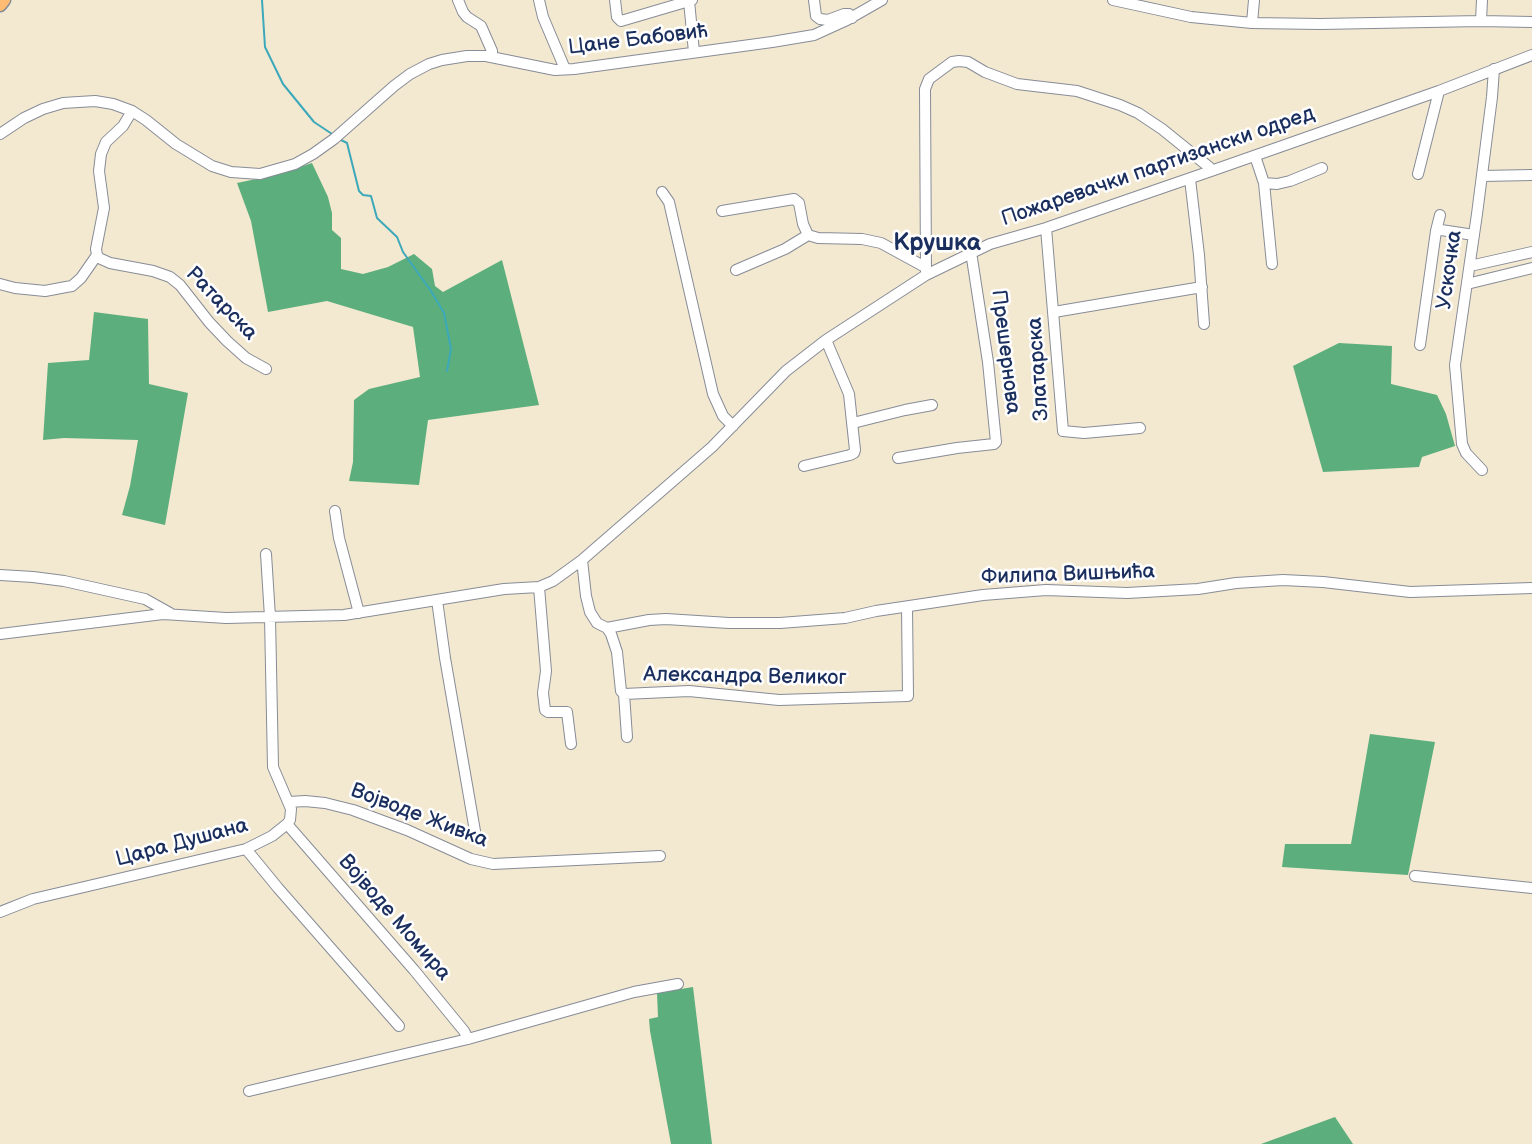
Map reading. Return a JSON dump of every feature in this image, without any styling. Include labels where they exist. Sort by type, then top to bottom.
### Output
[{"type":"main road","points":[[0,5],[4,0]]},
{"type":"street","points":[[458,0],[467,17],[481,26],[492,57]]},
{"type":"street","points":[[539,0],[543,17],[565,69]]},
{"type":"street","points":[[615,0],[617,17],[621,21],[691,0],[694,52]]},
{"type":"street","points":[[814,0],[816,16],[820,19],[828,20],[844,14],[849,14],[852,18]]},
{"type":"street","name":"Цане Бабовић","points":[[0,134],[43,109],[63,103],[95,101],[132,111],[198,158],[231,172],[260,174],[280,170],[304,159],[334,139],[394,86],[429,64],[467,56],[492,57],[555,70],[694,52],[814,35],[852,18],[882,0]]},
{"type":"street","points":[[1113,0],[1191,17],[1252,23],[1532,22]]},
{"type":"street","points":[[1252,23],[1254,0]]},
{"type":"street","points":[[1481,21],[1482,0]]},
{"type":"street","name":"Пожаревачки партизански одред","points":[[0,634],[163,614],[226,618],[344,615],[504,589],[539,587],[553,581],[582,560],[712,447],[786,371],[925,271],[990,244],[1046,228],[1211,172],[1532,55]]},
{"type":"street","points":[[925,271],[925,89],[929,79],[952,62],[968,62],[985,72],[1017,84],[1077,90],[1120,105],[1162,128],[1209,167],[1211,172]]},
{"type":"street","name":"Ускочка","points":[[1482,470],[1464,450],[1460,437],[1455,365],[1494,69]]},
{"type":"street","points":[[1418,174],[1439,91]]},
{"type":"street","points":[[0,284],[45,291],[72,286],[81,278],[97,255],[104,208],[99,171],[101,154],[106,142],[123,126],[132,111]]},
{"type":"street","points":[[1255,156],[1264,183],[1272,264]]},
{"type":"street","points":[[1264,183],[1290,181],[1321,168]]},
{"type":"street","points":[[1482,176],[1532,175]]},
{"type":"street","points":[[1190,179],[1204,324]]},
{"type":"street","points":[[662,192],[670,202],[713,394],[723,416],[733,426]]},
{"type":"street","points":[[722,211],[794,199],[799,203],[808,235]]},
{"type":"street","points":[[1420,345],[1440,215]]},
{"type":"street","name":"Златарска","points":[[1046,228],[1063,431],[1084,433],[1140,428]]},
{"type":"street","points":[[1436,231],[1474,235]]},
{"type":"street","points":[[736,270],[785,249],[808,235],[881,243],[925,271]]},
{"type":"street","name":"Прешернова","points":[[898,458],[996,442],[988,362],[971,252]]},
{"type":"street","points":[[1470,266],[1532,252]]},
{"type":"street","name":"Ратарска","points":[[97,255],[102,261],[170,277],[186,291],[227,341],[246,358],[265,369]]},
{"type":"street","points":[[1467,284],[1532,268]]},
{"type":"street","points":[[1054,312],[1202,287]]},
{"type":"street","points":[[804,466],[854,453],[855,450],[846,386],[826,340]]},
{"type":"street","points":[[853,423],[932,405]]},
{"type":"street","points":[[335,511],[359,613]]},
{"type":"street","points":[[266,554],[273,767],[291,809],[287,824]]},
{"type":"street","name":"Александра Великог","points":[[582,560],[590,612],[597,623],[607,628],[617,652],[627,737]]},
{"type":"street","points":[[0,575],[64,581],[145,599],[173,615]]},
{"type":"street","name":"Филипа Вишњића","points":[[607,628],[666,619],[780,623],[845,618],[983,595],[1046,590],[1127,593],[1283,580],[1410,592],[1532,588]]},
{"type":"street","points":[[539,587],[546,671],[543,693],[545,710],[567,712],[571,744]]},
{"type":"street","points":[[437,600],[475,831]]},
{"type":"street","name":"Александра Великог","points":[[624,694],[689,691],[779,700],[908,696],[907,607]]},
{"type":"street","name":"Војводе Живка","points":[[289,802],[325,803],[353,810],[407,830],[471,859],[493,864],[660,856]]},
{"type":"street","name":"Цара Душана","points":[[0,912],[33,899],[246,849],[287,824]]},
{"type":"street","name":"Војводе Момира","points":[[287,824],[414,970],[468,1039]]},
{"type":"street","points":[[246,849],[399,1026]]},
{"type":"street","points":[[1415,876],[1532,888]]},
{"type":"street","points":[[249,1091],[468,1039],[634,992],[678,984]]},
{"type":"green space","points":[[312,163],[328,197],[332,230],[341,238],[341,269],[363,274],[388,267],[414,254],[432,269],[435,286],[443,292],[502,260],[539,405],[428,420],[419,485],[349,481],[353,462],[354,400],[369,389],[420,377],[413,327],[327,301],[268,312],[251,221],[237,183],[280,174]]},
{"type":"green space","points":[[94,312],[148,319],[149,384],[188,393],[165,525],[122,515],[138,440],[43,440],[48,363],[89,360]]},
{"type":"green space","points":[[1339,343],[1392,346],[1391,384],[1437,395],[1446,414],[1455,446],[1422,457],[1419,467],[1323,472],[1293,366]]},
{"type":"green space","points":[[1370,734],[1435,742],[1408,875],[1282,867],[1285,844],[1351,844]]},
{"type":"green space","points":[[693,987],[712,1144],[671,1144],[649,1019],[658,1017],[657,993]]},
{"type":"green space","points":[[1335,1117],[1353,1144],[1261,1144]]},
{"type":"waterway","points":[[262,0],[265,47],[283,84],[314,122],[332,134]]},
{"type":"waterway","points":[[341,140],[347,143],[359,191],[363,195],[371,196],[377,218],[397,237],[403,252],[444,313],[451,349],[447,371]]},
{"type":"district","name":"Крушка","points":[[937,244]]}]
